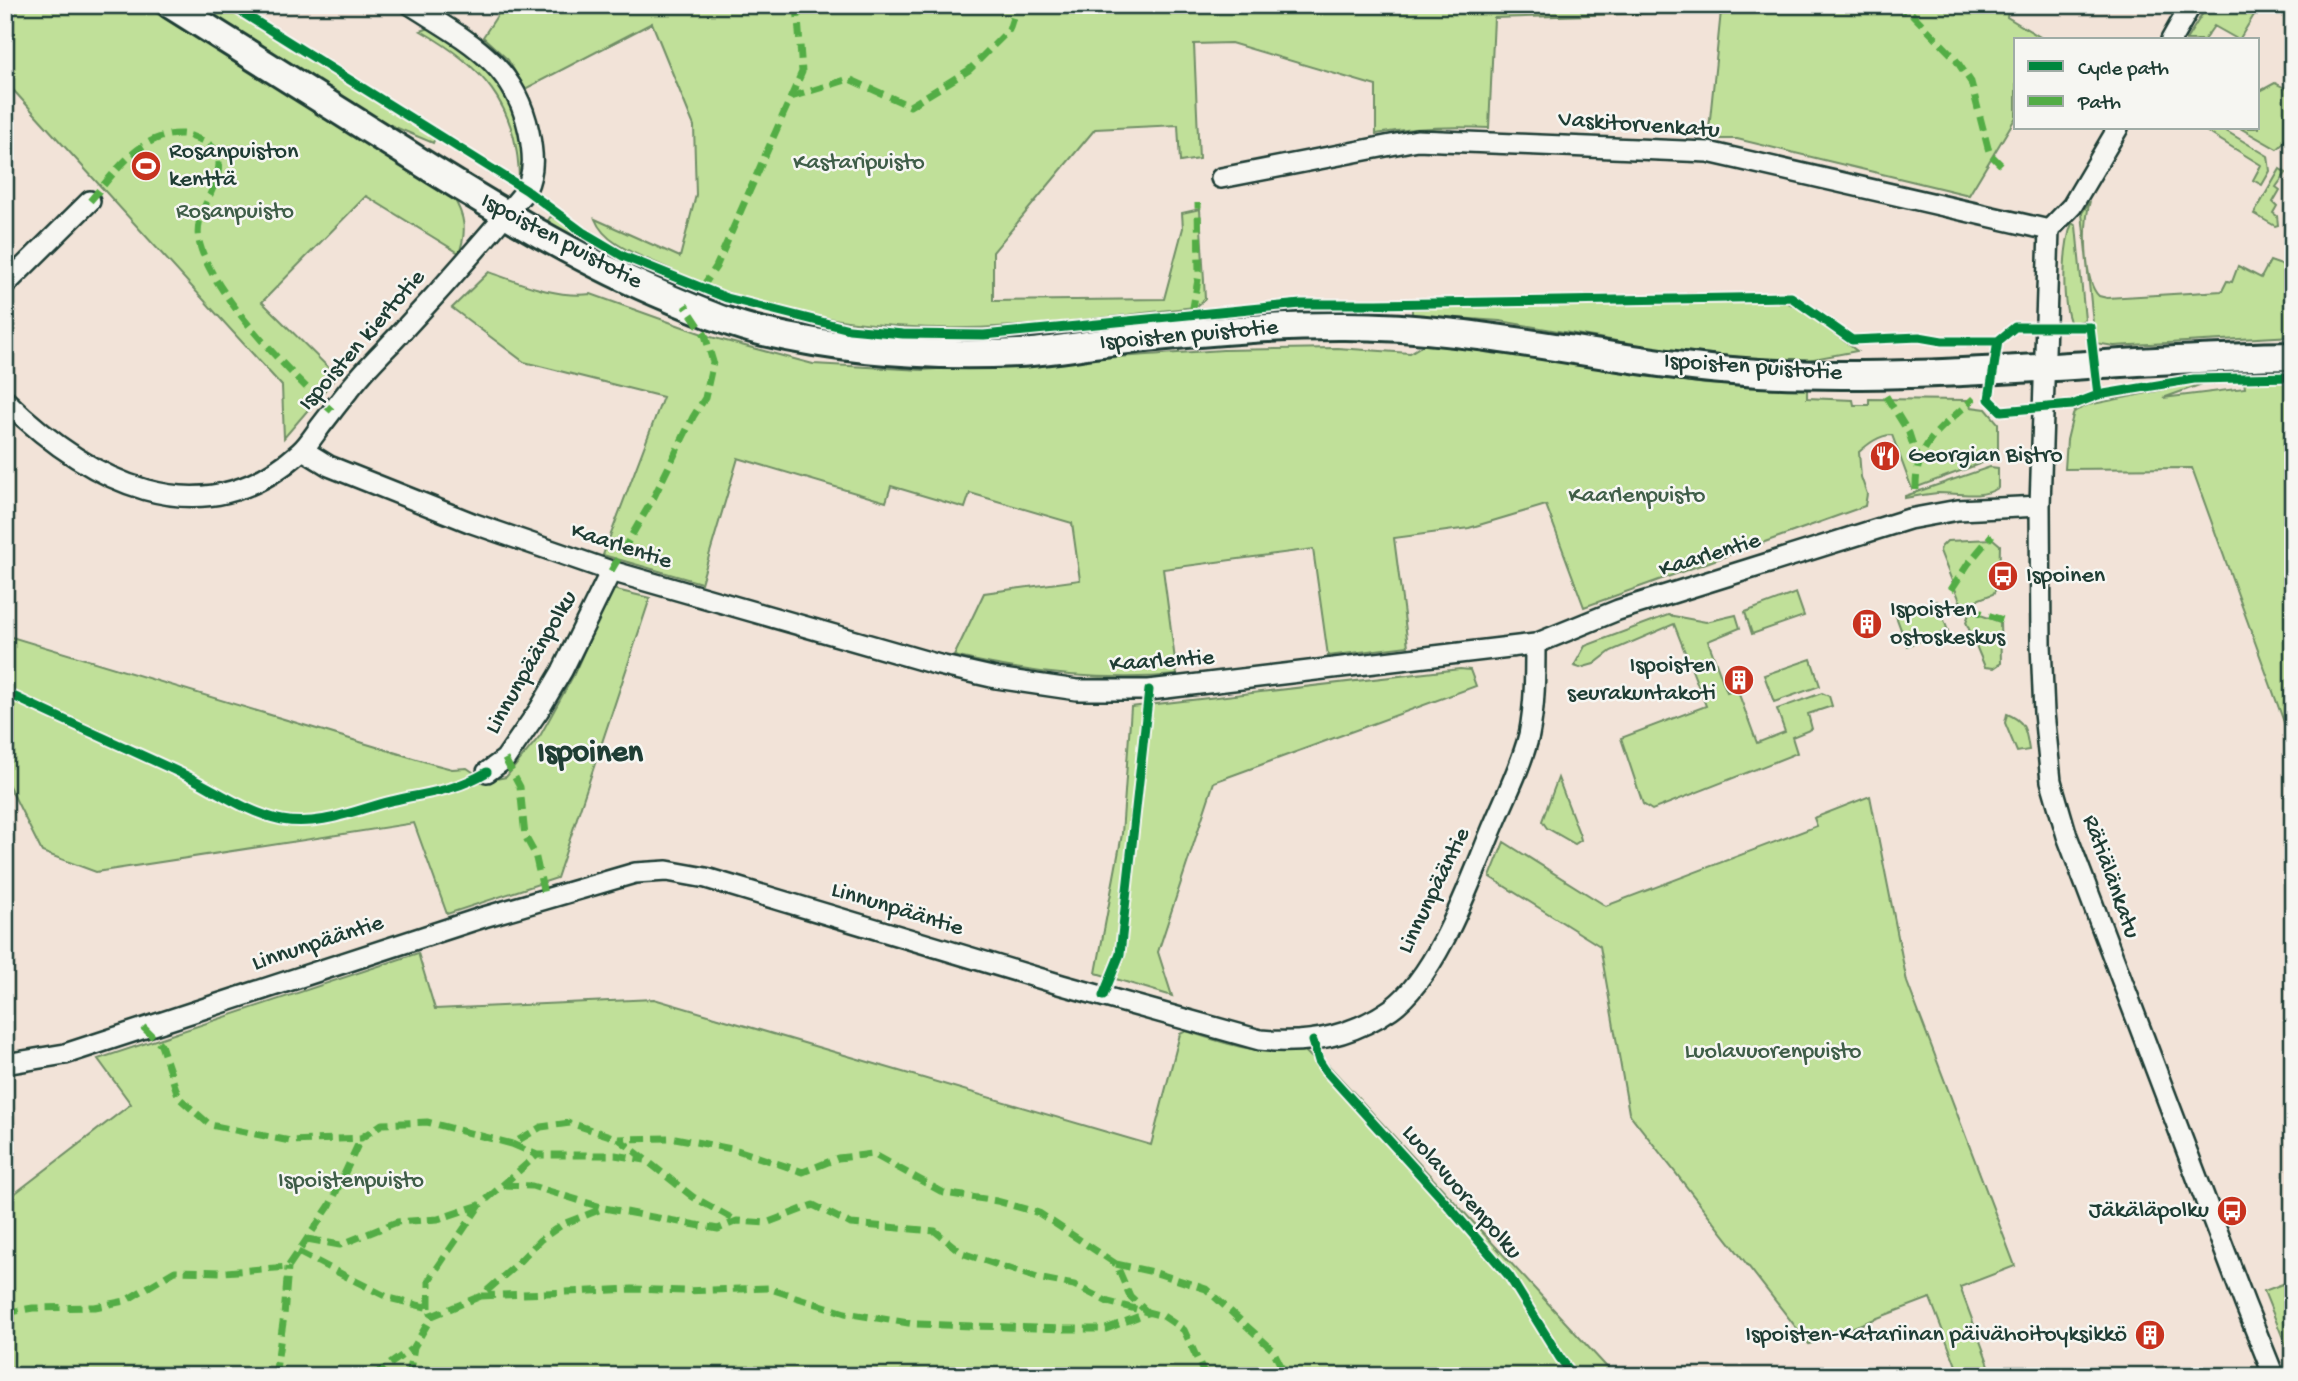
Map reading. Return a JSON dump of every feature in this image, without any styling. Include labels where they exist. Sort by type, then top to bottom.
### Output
[{"type":"main road","name":"Ispoisten puistotie","points":[[171,5],[506,215],[622,278],[707,313],[760,331],[874,349],[956,355],[1026,352],[1229,330],[1353,326],[1454,331],[1674,365],[1732,371],[1866,375],[2293,356]]},
{"type":"street","name":"Ispoisten kiertotie","points":[[5,400],[41,432],[82,461],[138,487],[167,495],[196,498],[237,490],[278,471],[303,450],[363,372],[506,215],[526,190],[533,175],[530,134],[517,94],[502,69],[489,57],[411,5]]},
{"type":"street","points":[[2172,38],[2192,5]]},
{"type":"street","points":[[2049,230],[2072,206],[2117,130]]},
{"type":"street","name":"Vaskitorvenkatu","points":[[1221,178],[1416,140],[1708,152],[2049,230]]},
{"type":"street","points":[[5,285],[89,201]]},
{"type":"street","name":"Rätiälänkatu","points":[[2049,230],[2040,506],[2041,644],[2051,781],[2072,847],[2274,1376]]},
{"type":"street","name":"Kaarlentie","points":[[303,450],[329,466],[472,523],[611,571],[939,665],[996,678],[1077,690],[1149,690],[1535,644],[1618,610],[1909,519],[1958,510],[2040,506]]},
{"type":"street","name":"Linnunpäänpolku","points":[[487,772],[510,753],[539,710],[562,671],[611,571]]},
{"type":"street","name":"Linnunpääntie","points":[[5,1064],[65,1054],[484,916],[635,873],[654,871],[706,878],[1062,985],[1259,1040],[1291,1043],[1313,1041],[1354,1030],[1393,1008],[1408,994],[1435,955],[1458,909],[1526,744],[1534,703],[1535,644]]},
{"type":"green space","name":"Rosanpuisto","points":[[5,5],[143,5],[453,197],[463,224],[459,253],[366,196],[262,302],[337,376],[284,438],[282,386],[5,81]]},
{"type":"green space","points":[[193,5],[220,5],[435,138],[433,143],[388,124]]},
{"type":"green space","name":"Kastaripuisto","points":[[504,5],[2010,5],[2007,17],[2042,38],[2014,38],[2014,120],[1969,195],[1737,139],[1708,139],[1721,11],[1494,18],[1489,128],[1432,128],[1376,134],[1376,86],[1231,43],[1194,44],[1199,159],[1180,162],[1178,125],[1095,129],[993,252],[993,301],[1164,299],[1183,228],[1182,213],[1200,209],[1205,299],[1196,307],[1082,320],[996,327],[929,328],[851,321],[774,306],[699,282],[634,253],[606,236],[595,219],[680,257],[696,195],[694,126],[652,23],[525,89],[508,60],[483,37]]},
{"type":"green space","points":[[2208,5],[2260,5],[2240,38],[2214,26],[2205,38],[2187,38]]},
{"type":"green space","points":[[435,28],[479,57],[510,96],[525,155],[521,177],[511,128],[492,89],[461,58],[421,31]]},
{"type":"green space","points":[[2275,83],[2290,92],[2292,98],[2293,113],[2288,131],[2277,149],[2244,130],[2260,130],[2260,91]]},
{"type":"green space","points":[[2204,130],[2224,130],[2268,156],[2270,171],[2262,185],[2253,180],[2261,165]]},
{"type":"green space","points":[[2280,169],[2286,173],[2276,187],[2280,190],[2273,202],[2277,206],[2273,213],[2277,216],[2278,225],[2275,226],[2254,214]]},
{"type":"green space","points":[[2090,201],[2086,236],[2088,265],[2090,278],[2099,296],[2107,298],[2222,291],[2227,281],[2232,282],[2238,266],[2261,278],[2270,261],[2293,269],[2293,336],[2114,346],[2095,343],[2082,213]]},
{"type":"green space","points":[[551,216],[617,257],[672,283],[671,285],[562,231],[547,222]]},
{"type":"green space","points":[[2072,223],[2076,226],[2085,320],[2071,324],[2064,274]]},
{"type":"green space","name":"Kaarlenpuisto","points":[[489,272],[552,292],[591,294],[711,337],[813,364],[922,370],[1223,350],[1337,348],[1410,353],[1428,342],[1705,384],[1807,389],[1807,398],[1853,400],[1854,405],[1869,405],[1869,399],[1969,400],[1971,407],[1986,409],[1998,423],[1998,457],[1912,489],[1892,435],[1883,437],[1859,452],[1861,477],[1867,494],[1865,506],[1584,607],[1546,505],[1469,528],[1394,538],[1408,646],[1328,656],[1313,549],[1163,569],[1177,675],[1093,677],[1037,671],[954,656],[984,593],[1080,580],[1072,523],[970,493],[965,508],[891,486],[886,502],[738,458],[701,583],[603,555],[663,397],[524,362],[452,308]]},
{"type":"green space","points":[[1786,302],[1801,309],[1857,351],[1803,361],[1768,360],[1663,349],[1500,321],[1412,315],[1412,309],[1500,305]]},
{"type":"green space","points":[[2293,381],[2293,747],[2192,468],[2065,469],[2067,440],[2073,415],[2075,411],[2088,405],[2192,384],[2205,383],[2163,398],[2245,388],[2244,382]]},
{"type":"green space","points":[[1990,467],[1998,468],[1998,488],[1991,491],[1977,494],[1938,493],[1905,498],[1905,496]]},
{"type":"green space","points":[[1993,539],[2000,545],[1999,584],[1993,594],[1966,604],[1960,601],[1940,551],[1941,547],[1947,541]]},
{"type":"green space","points":[[612,589],[650,598],[557,878],[447,914],[414,823],[96,872],[42,852],[5,778],[5,635],[433,764],[452,769],[467,768],[486,781],[506,777],[540,736],[573,676]]},
{"type":"green space","points":[[1796,593],[1804,616],[1752,634],[1745,612]]},
{"type":"green space","points":[[1937,601],[1948,631],[1907,646],[1896,616]]},
{"type":"green space","points":[[1972,612],[2000,622],[2001,663],[1994,668],[1985,667],[1966,622]]},
{"type":"green space","points":[[1668,615],[1706,622],[1736,615],[1740,628],[1708,641],[1727,692],[1737,689],[1757,743],[1785,732],[1777,709],[1822,693],[1829,696],[1832,706],[1808,714],[1812,729],[1792,737],[1797,753],[1652,810],[1643,804],[1621,738],[1706,706],[1674,624],[1611,651],[1594,664],[1580,668],[1574,666],[1585,646]]},
{"type":"green space","points":[[1811,659],[1820,686],[1774,702],[1764,675]]},
{"type":"green space","points":[[1470,670],[1476,686],[1214,782],[1158,952],[1172,996],[1096,973],[1122,834],[1131,707]]},
{"type":"green space","points":[[2007,714],[2022,724],[2029,750],[2017,752],[2005,723]]},
{"type":"green space","points":[[1558,778],[1580,836],[1581,840],[1575,844],[1547,828],[1542,821]]},
{"type":"green space","name":"Luolavuorenpuisto","points":[[1870,796],[1907,982],[2015,1266],[1960,1287],[1993,1376],[1960,1376],[1930,1298],[1809,1344],[1629,1113],[1600,946],[1490,877],[1504,842],[1606,906],[1817,826],[1814,818]]},
{"type":"green space","name":"Ispoistenpuisto","points":[[418,953],[435,1009],[654,999],[1151,1145],[1180,1034],[1186,1031],[1259,1050],[1304,1050],[1312,1058],[1321,1057],[1615,1376],[5,1376],[5,1201],[131,1104],[98,1059]]},
{"type":"green space","points":[[2293,1280],[2293,1363],[2264,1291]]},
{"type":"marked path","points":[[701,289],[716,267],[802,72],[797,5]]},
{"type":"marked path","points":[[791,97],[849,79],[910,106],[969,70],[1009,30],[1017,5]]},
{"type":"marked path","points":[[1893,5],[1912,14],[1954,57],[1971,82],[1990,154],[2001,165]]},
{"type":"marked path","points":[[90,201],[129,157],[153,140],[166,135],[184,134],[212,146],[219,160],[218,175],[202,213],[198,234],[208,265],[221,288],[256,334],[332,411]]},
{"type":"marked path","points":[[1192,313],[1199,274],[1198,203]]},
{"type":"marked path","points":[[611,571],[654,497],[705,398],[713,362],[705,335],[685,305]]},
{"type":"marked path","points":[[1886,396],[1909,433],[1918,461]]},
{"type":"marked path","points":[[1916,490],[1917,473],[1925,448],[1941,428],[1974,398]]},
{"type":"marked path","points":[[1951,590],[1992,535]]},
{"type":"marked path","points":[[1969,609],[2003,620]]},
{"type":"marked path","points":[[505,759],[520,787],[525,836],[535,854],[545,898]]},
{"type":"marked path","points":[[143,1027],[161,1045],[179,1098],[210,1125],[290,1141],[361,1138],[382,1124],[427,1122],[512,1144],[541,1127],[570,1123],[619,1139],[693,1197],[737,1221]]},
{"type":"marked path","points":[[5,1313],[33,1308],[95,1307],[125,1301],[175,1271],[225,1272],[288,1267],[330,1205],[361,1138]]},
{"type":"marked path","points":[[481,1296],[632,1289],[686,1291],[768,1288],[845,1313],[915,1324],[1066,1329],[1106,1329],[1148,1313],[1130,1296],[1116,1264],[1039,1213],[997,1201],[944,1193],[873,1154],[838,1158],[803,1172],[737,1150],[675,1138],[619,1139]]},
{"type":"marked path","points":[[512,1144],[537,1155],[615,1155],[645,1160]]},
{"type":"marked path","points":[[307,1239],[340,1245],[397,1222],[438,1219],[480,1205],[537,1155]]},
{"type":"marked path","points":[[504,1185],[532,1186],[604,1208]]},
{"type":"marked path","points":[[429,1308],[429,1280],[480,1205]]},
{"type":"marked path","points":[[409,1376],[414,1347],[432,1316],[481,1296],[540,1240],[563,1224],[604,1208],[718,1229],[737,1221],[766,1223],[813,1205],[851,1224],[935,1231],[962,1253],[1037,1278],[1074,1285],[1108,1302],[1163,1316],[1184,1330],[1205,1376]]},
{"type":"marked path","points":[[298,1252],[389,1298],[429,1308],[432,1316]]},
{"type":"marked path","points":[[1116,1264],[1153,1272],[1206,1289],[1273,1350],[1286,1376]]},
{"type":"marked path","points":[[275,1376],[288,1267]]},
{"type":"marked path","points":[[373,1376],[414,1347]]},
{"type":"cycle path","points":[[230,5],[526,190],[584,233],[623,256],[727,298],[849,329],[903,334],[984,335],[1301,304],[1791,297],[1852,340],[1919,337],[1942,341],[1998,341],[2015,327],[2090,327],[2098,395]]},
{"type":"cycle path","points":[[1998,341],[1989,399],[2001,411],[2072,405],[2098,395],[2194,379],[2293,377]]},
{"type":"cycle path","points":[[1103,996],[1120,954],[1149,690]]},
{"type":"cycle path","points":[[5,692],[185,775],[244,807],[282,820],[310,821],[337,816],[452,788],[487,772]]},
{"type":"cycle path","name":"Luolavuorenpolku","points":[[1313,1041],[1319,1061],[1325,1070],[1509,1276],[1574,1376]]},
{"type":"place","name":"Rosanpuiston kenttä","points":[[146,166]]},
{"type":"place","name":"Georgian Bistro","points":[[1885,456]]},
{"type":"place","name":"Ispoinen","points":[[2003,576]]},
{"type":"place","name":"Ispoisten ostoskeskus","points":[[1867,624]]},
{"type":"place","name":"Ispoisten seurakuntakoti","points":[[1739,680]]},
{"type":"place","name":"Jäkäläpolku","points":[[2232,1211]]},
{"type":"place","name":"Ispoisten-Katariinan päivähoitoyksikkö","points":[[2150,1335]]},
{"type":"district","name":"Ispoinen","points":[[590,754]]}]
